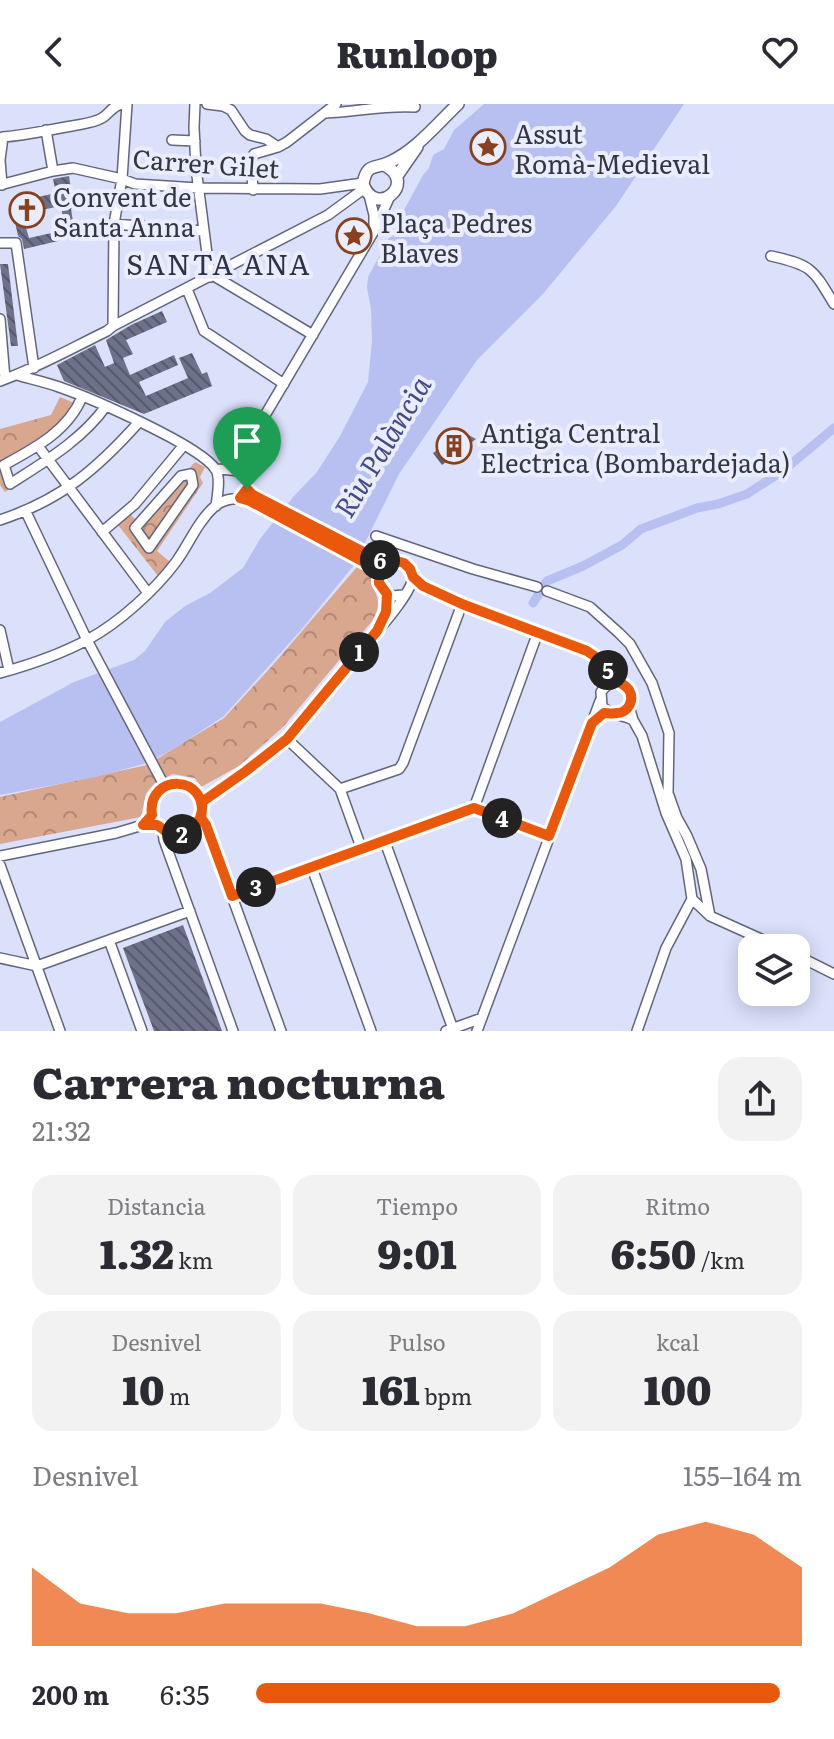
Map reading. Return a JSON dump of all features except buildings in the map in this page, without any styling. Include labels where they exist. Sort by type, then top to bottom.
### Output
[{"type":"main road","points":[[384,165],[423,138],[458,104]]},
{"type":"main road","points":[[397,176],[423,138]]},
{"type":"main road","points":[[378,164],[392,168],[397,176],[397,187],[390,196],[380,199],[366,189],[368,170],[378,164]]},
{"type":"street","points":[[1,185],[3,137],[32,135],[102,118],[114,106],[124,104],[122,179],[114,224],[113,326]]},
{"type":"street","points":[[195,104],[198,188],[212,276],[313,335]]},
{"type":"street","points":[[207,104],[231,110],[250,135],[266,139],[278,147]]},
{"type":"street","points":[[253,190],[251,159],[254,154],[287,142],[336,104]]},
{"type":"street","points":[[325,113],[347,113],[384,106],[415,107]]},
{"type":"street","points":[[46,130],[53,171]]},
{"type":"street","points":[[172,140],[195,141]]},
{"type":"street","name":"Carrer Gilet","points":[[1,185],[73,168],[135,184],[253,190],[366,189]]},
{"type":"street","points":[[0,319],[2,380],[34,368],[212,276],[328,215],[366,189],[374,215],[374,231]]},
{"type":"street","points":[[217,479],[234,470],[374,231],[390,196]]},
{"type":"street","points":[[114,224],[203,231]]},
{"type":"street","points":[[5,242],[16,243],[34,368]]},
{"type":"street","points":[[771,256],[795,261],[815,272],[834,304]]},
{"type":"street","points":[[187,289],[204,331],[284,384]]},
{"type":"street","points":[[17,375],[60,387],[106,406],[184,445],[204,459],[217,479],[219,494],[227,500]]},
{"type":"street","points":[[82,397],[62,428],[4,465],[10,484],[76,438],[106,406]]},
{"type":"street","points":[[0,520],[26,512],[69,488],[113,452],[139,422]]},
{"type":"street","points":[[102,532],[135,504],[184,445]]},
{"type":"street","points":[[38,446],[148,593]]},
{"type":"street","points":[[191,474],[193,485],[149,548],[135,528],[181,476],[191,474],[204,459]]},
{"type":"street","points":[[234,470],[247,478],[247,489],[240,498]]},
{"type":"street","points":[[216,506],[217,479]]},
{"type":"street","points":[[247,489],[253,495],[387,564]]},
{"type":"street","points":[[0,630],[4,671],[87,640],[148,593],[175,563],[216,506],[240,498],[374,567],[379,574],[379,583],[387,594],[386,612],[377,631]]},
{"type":"street","points":[[26,512],[87,640],[165,787]]},
{"type":"street","points":[[376,536],[537,587]]},
{"type":"street","points":[[379,574],[387,564],[396,561],[404,563],[423,586],[595,656],[618,682],[627,687],[631,701],[622,712],[604,713],[592,723]]},
{"type":"street","points":[[202,802],[287,739],[388,621],[413,577]]},
{"type":"street","points":[[387,594],[398,596],[423,586]]},
{"type":"street","points":[[547,591],[590,607],[630,644],[652,683],[669,733],[668,793],[701,869],[710,916]]},
{"type":"street","points":[[340,789],[399,769],[403,763],[462,604]]},
{"type":"street","points":[[474,808],[538,632]]},
{"type":"street","points":[[477,1031],[606,685],[606,669]]},
{"type":"street","points":[[606,685],[618,682]]},
{"type":"street","points":[[600,701],[602,706],[614,713],[633,720]]},
{"type":"street","points":[[629,706],[642,736],[666,813],[686,859],[692,899],[666,948],[637,1031]]},
{"type":"street","points":[[287,739],[340,789],[362,850]]},
{"type":"street","points":[[0,856],[143,825],[160,828],[171,834],[181,834],[193,828],[201,818],[202,802],[192,788],[181,783],[169,784],[159,790],[153,798],[152,815],[160,828],[233,1031]]},
{"type":"street","points":[[196,792],[215,792]]},
{"type":"street","points":[[232,896],[474,808],[549,836]]},
{"type":"street","points":[[143,825],[152,815]]},
{"type":"street","points":[[201,818],[281,1031]]},
{"type":"street","points":[[385,842],[449,1030],[482,1018]]},
{"type":"street","points":[[0,865],[60,1031]]},
{"type":"street","points":[[312,868],[371,1031]]},
{"type":"street","points":[[692,899],[710,916],[750,934]]},
{"type":"street","points":[[0,958],[37,966],[190,911]]},
{"type":"street","points":[[109,940],[142,1031]]},
{"type":"street","points":[[810,962],[834,974]]},
{"type":"green space","points":[[60,397],[79,405],[62,428],[5,465],[10,489],[5,492],[0,485],[0,429],[51,415]]},
{"type":"green space","points":[[195,462],[205,467],[200,477],[203,483],[157,551],[170,562],[158,576],[118,525],[130,514],[139,523]]},
{"type":"green space","points":[[357,567],[372,572],[378,607],[372,621],[283,727],[239,766],[201,787],[195,778],[173,774],[155,783],[146,794],[141,817],[0,844],[0,797],[147,765],[224,718]]},
{"type":"water","name":"Riu Palància","points":[[484,104],[684,104],[616,206],[542,295],[477,360],[399,474],[354,565],[224,716],[147,763],[96,777],[0,795],[0,722],[74,682],[134,660],[145,651],[165,622],[243,568],[260,539],[317,472],[368,382],[372,341],[368,277],[429,168],[433,155],[444,149],[454,130]]},
{"type":"waterway","points":[[533,603],[547,581],[622,545],[641,529],[747,494],[784,470],[834,428]]},
{"type":"place","name":"Assut Romà-Medieval","points":[[488,147]]},
{"type":"place","name":"Convent de Santa Anna","points":[[27,210]]},
{"type":"place","name":"Plaça Pedres Blaves","points":[[354,236]]},
{"type":"place","name":"Antiga Central Electrica (Bombardejada)","points":[[454,446]]},
{"type":"district","name":"SANTA ANA","points":[[219,263]]},
{"type":"route","points":[[247,489],[240,498],[377,569],[379,583],[387,594],[386,612],[377,631],[287,739],[202,802],[201,818],[193,828],[181,834],[171,834],[156,825],[143,825],[152,815],[153,798],[159,790],[169,784],[181,783],[192,788],[202,802],[202,810],[201,818],[232,896],[474,808],[549,836],[592,723],[604,713],[626,710],[631,701],[627,687],[587,651],[423,586],[404,563],[396,561],[387,564],[253,495],[247,489]]}]
